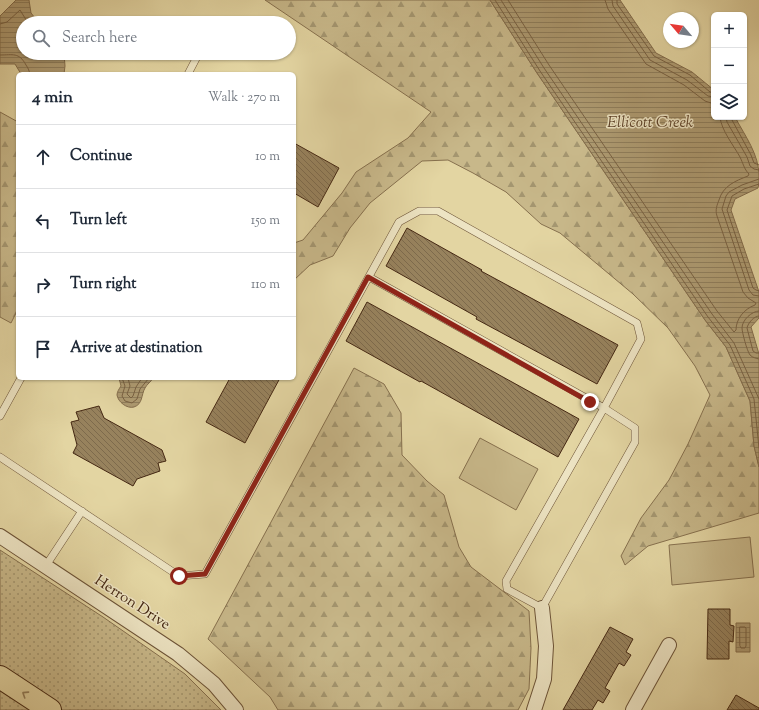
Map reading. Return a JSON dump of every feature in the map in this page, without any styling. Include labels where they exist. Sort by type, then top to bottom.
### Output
[{"type":"highway","points":[[0,677],[50,710]]},
{"type":"street","name":"Herron Drive","points":[[0,536],[178,654],[214,684],[236,710]]},
{"type":"street","points":[[534,710],[544,679],[546,646],[542,608]]},
{"type":"street","points":[[633,710],[668,645]]},
{"type":"lane","points":[[189,72],[195,60]]},
{"type":"lane","points":[[0,457],[179,576],[205,574],[368,277],[399,222],[419,211],[438,211],[637,323],[641,339],[604,408],[506,581],[507,589],[542,608],[635,442],[635,428],[604,408],[590,402],[368,277]]},
{"type":"lane","points":[[0,416],[20,380]]},
{"type":"lane","points":[[45,567],[82,511]]},
{"type":"green space","points":[[265,0],[490,0],[537,73],[705,320],[726,347],[750,401],[754,446],[759,467],[759,513],[648,546],[625,565],[621,556],[641,518],[669,480],[688,444],[710,395],[695,366],[668,328],[633,294],[560,233],[541,224],[506,192],[448,160],[422,161],[370,203],[350,228],[333,256],[310,265],[296,278],[296,242],[303,240],[342,193],[356,172],[408,138],[431,112],[296,21],[296,16],[289,16]]},
{"type":"green space","points":[[0,112],[16,121],[16,313],[11,323],[0,317]]},
{"type":"green space","points":[[354,368],[384,384],[401,413],[402,455],[427,481],[444,495],[459,547],[471,567],[529,611],[531,648],[529,689],[518,710],[278,710],[270,697],[208,639]]},
{"type":"green space","points":[[480,438],[538,469],[516,510],[459,478]]},
{"type":"green space","points":[[750,537],[754,577],[672,585],[669,545]]},
{"type":"green space","points":[[0,550],[103,617],[185,674],[221,710],[0,710]]},
{"type":"water","points":[[16,0],[29,0],[31,13],[33,16],[16,16],[16,60],[65,60],[64,72],[20,72],[15,64],[0,64],[0,16]]},
{"type":"water","name":"Ellicott Creek","points":[[490,0],[620,0],[656,53],[692,72],[711,88],[711,120],[737,120],[747,138],[757,160],[759,184],[758,188],[735,199],[731,210],[759,292],[759,318],[751,327],[759,354],[759,467],[754,446],[750,401],[726,347],[705,320],[537,73]]},
{"type":"water","points":[[120,380],[151,380],[145,388],[139,404],[134,407],[129,407],[119,400],[117,393],[121,386]]},
{"type":"water","points":[[736,623],[750,623],[750,652],[736,652]]},
{"type":"building","points":[[296,144],[339,168],[318,207],[296,194]]},
{"type":"building","points":[[407,228],[482,270],[481,271],[618,345],[597,384],[476,319],[477,317],[386,266]]},
{"type":"building","points":[[367,302],[579,419],[558,457],[346,341]]},
{"type":"building","points":[[229,380],[279,380],[245,443],[206,422]]},
{"type":"building","points":[[99,406],[104,418],[162,450],[166,461],[158,463],[160,471],[137,479],[133,486],[73,453],[77,445],[71,422],[79,420],[76,412]]},
{"type":"building","points":[[708,609],[730,609],[730,625],[734,626],[733,642],[729,641],[729,659],[707,659]]},
{"type":"building","points":[[610,627],[633,639],[626,652],[631,655],[624,666],[619,663],[605,688],[610,691],[603,703],[598,700],[592,710],[563,710]]},
{"type":"building","points":[[736,695],[759,708],[759,710],[727,710]]},
{"type":"route","points":[[179,576],[205,574],[368,277],[590,402]]}]
